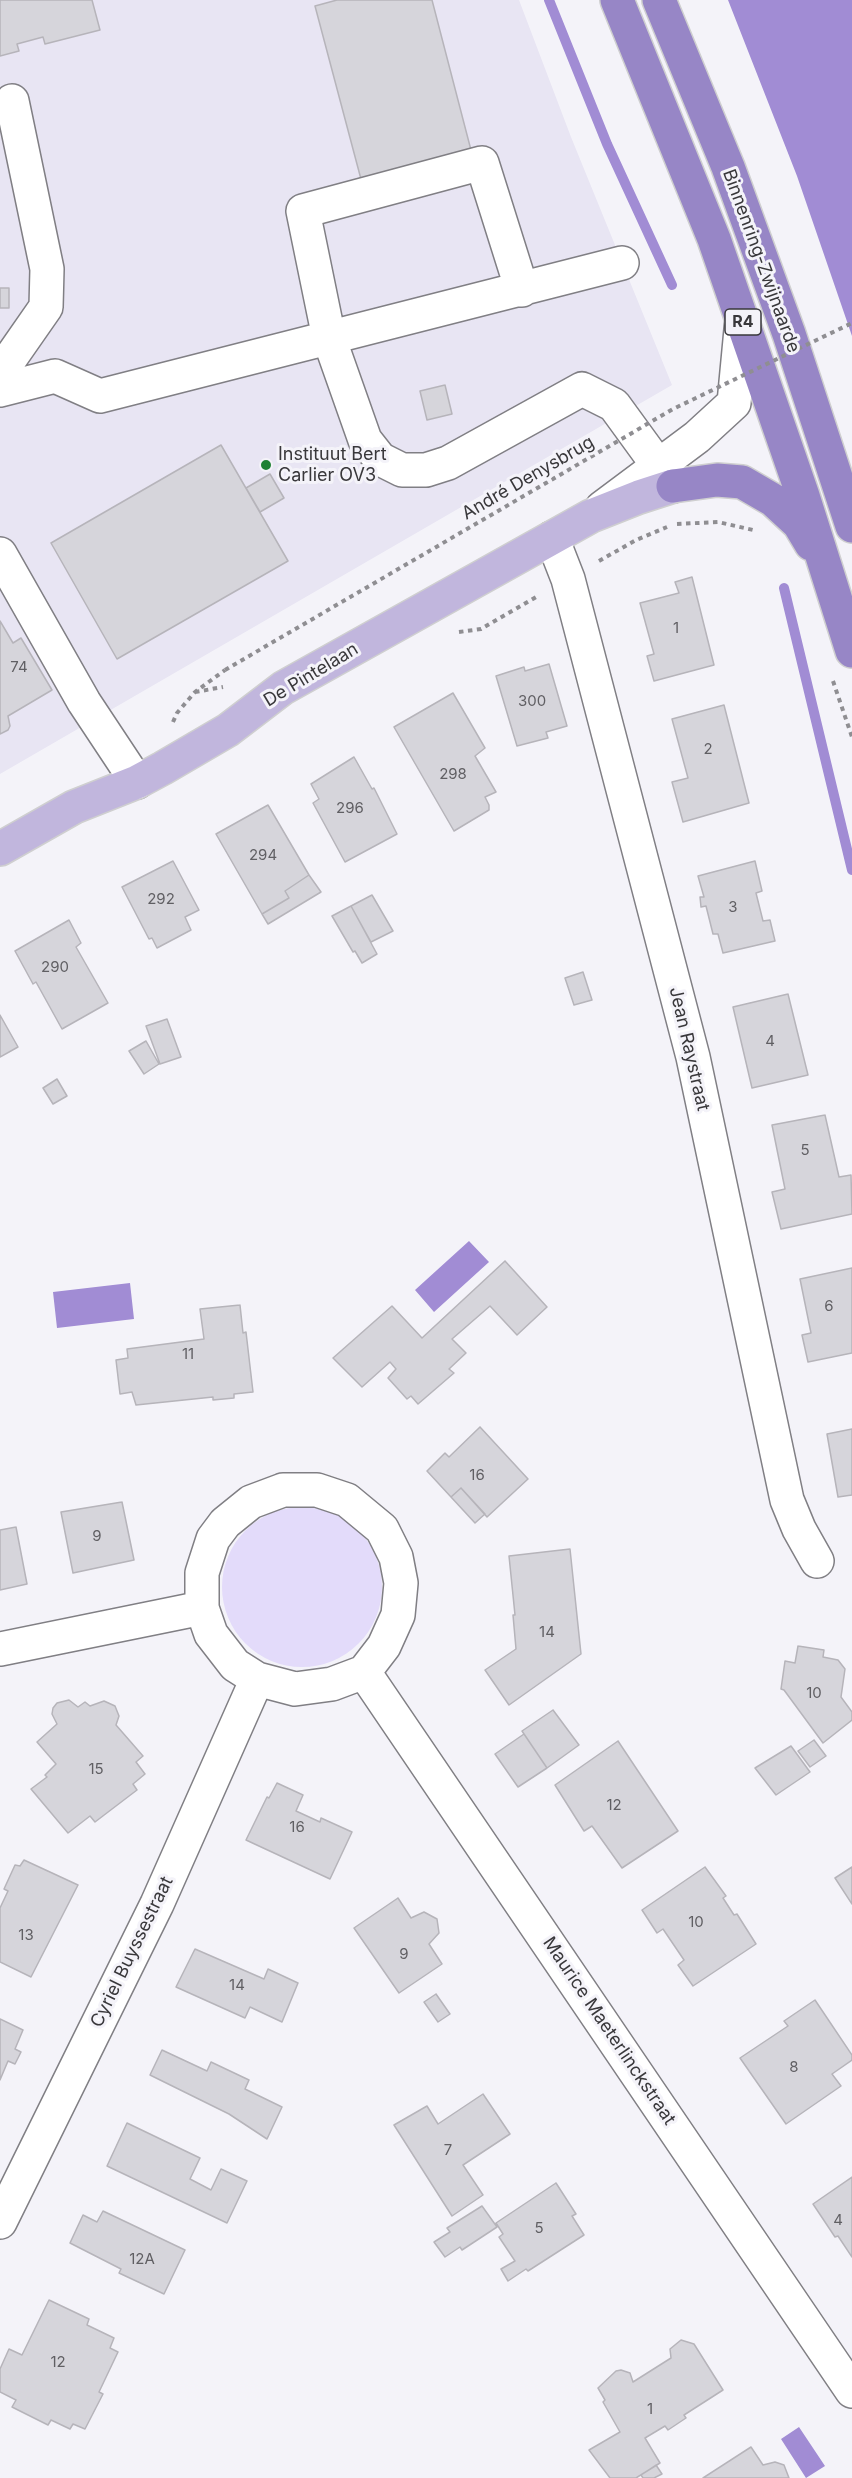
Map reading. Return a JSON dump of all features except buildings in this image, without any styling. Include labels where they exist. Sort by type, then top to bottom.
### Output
[{"type":"highway","name":"R4","points":[[617,0],[714,239],[803,496],[852,651]]},
{"type":"highway","name":"Binnenring-Zwijnaarde","points":[[659,0],[728,167],[789,334],[852,526]]},
{"type":"highway","points":[[665,476],[742,482],[773,500],[799,524],[824,565]]},
{"type":"main road","name":"De Pintelaan","points":[[0,849],[74,807],[137,782],[228,730],[283,687],[591,516],[639,497],[665,476]]},
{"type":"street","points":[[0,373],[46,307],[47,269],[12,101]]},
{"type":"street","points":[[522,290],[482,163],[303,211],[329,338],[365,440],[380,459],[402,470],[426,470],[448,464],[582,389],[614,405],[665,476],[697,437],[734,403],[742,319]]},
{"type":"street","points":[[0,390],[55,376],[100,396],[622,263]]},
{"type":"street","name":"Jean Raystraat","points":[[552,538],[568,579],[693,1057],[787,1500],[799,1529],[818,1561]]},
{"type":"street","points":[[0,554],[84,702],[137,782]]},
{"type":"street","points":[[283,1490],[317,1490],[347,1500],[382,1529],[396,1557],[401,1583],[398,1615],[384,1646],[364,1672],[332,1684],[295,1689],[257,1679],[236,1665],[211,1634],[202,1608],[202,1573],[213,1539],[225,1523],[251,1502],[283,1490]]},
{"type":"street","points":[[0,1649],[202,1608]]},
{"type":"street","name":"Maurice Maeterlinckstraat","points":[[364,1672],[852,2391]]},
{"type":"street","name":"Cyriel Buyssestraat","points":[[0,2222],[157,1904],[257,1679]]},
{"type":"path","name":"André Denysbrug","points":[[225,670],[673,410],[852,323]]},
{"type":"shaded area","name":"Instituut Bert Carlier OV3","points":[[0,0],[519,0],[571,137],[672,385],[0,774]]},
{"type":"shaded area","points":[[728,0],[852,0],[852,336],[797,176]]},
{"type":"shaded area","points":[[469,1241],[489,1262],[434,1312],[415,1290]]},
{"type":"shaded area","points":[[130,1283],[134,1319],[57,1328],[53,1292]]},
{"type":"shaded area","points":[[302,1507],[332,1513],[358,1531],[376,1557],[382,1587],[376,1617],[358,1643],[332,1661],[302,1667],[272,1661],[246,1643],[228,1617],[222,1587],[228,1557],[246,1531],[272,1513]]},
{"type":"shaded area","points":[[799,2427],[825,2466],[806,2478],[781,2439]]},
{"type":"waterway","points":[[549,0],[607,144],[672,285]]},
{"type":"waterway","points":[[784,588],[852,870]]},
{"type":"place","name":"Instituut Bert Carlier OV3","points":[[266,465]]}]
